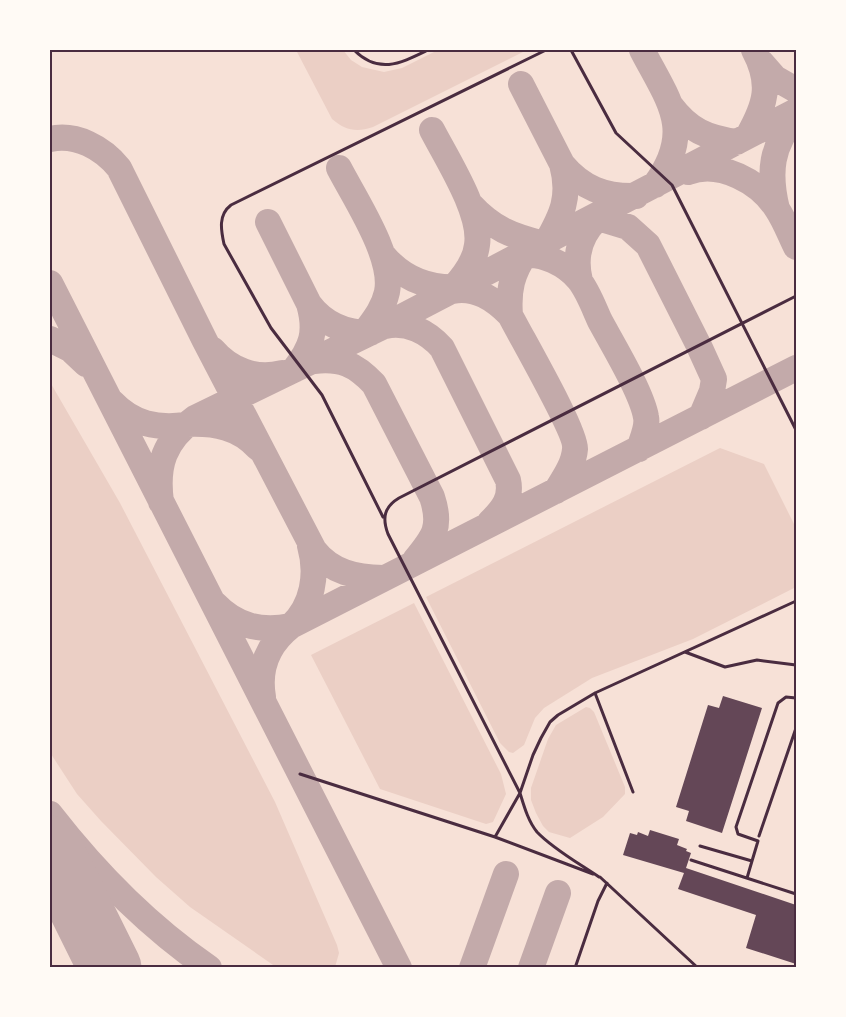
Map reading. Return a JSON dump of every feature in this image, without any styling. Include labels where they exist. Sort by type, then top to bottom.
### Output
[{"type":"lane","points":[[354,50],[367,60],[386,66],[402,62],[428,50]]},
{"type":"lane","points":[[546,50],[231,205],[222,217],[221,233],[224,244],[271,328],[322,395],[371,490],[388,534],[520,793],[531,823],[537,832],[607,883],[698,968]]},
{"type":"lane","points":[[571,50],[616,133],[672,185],[796,430]]},
{"type":"lane","points":[[384,519],[389,505],[399,498],[796,296]]},
{"type":"lane","points":[[495,837],[520,793],[533,755],[550,722],[558,715],[596,693],[796,601]]},
{"type":"lane","points":[[685,652],[725,667],[757,660],[796,665]]},
{"type":"lane","points":[[596,693],[633,792]]},
{"type":"lane","points":[[747,878],[758,841],[738,834],[736,827],[778,703],[780,699],[786,697],[796,698]]},
{"type":"lane","points":[[759,836],[796,728]]},
{"type":"lane","points":[[300,774],[495,837],[599,877]]},
{"type":"lane","points":[[700,846],[752,861]]},
{"type":"lane","points":[[691,860],[796,894]]},
{"type":"lane","points":[[575,968],[598,901],[607,883]]},
{"type":"shaded area","points":[[296,50],[343,50],[351,60],[362,67],[384,72],[402,68],[438,50],[527,50],[373,127],[356,130],[346,128],[332,119]]},
{"type":"shaded area","points":[[50,382],[120,503],[275,802],[337,945],[339,953],[335,967],[276,967],[190,907],[156,877],[101,821],[77,794],[51,754]]},
{"type":"shaded area","points":[[720,448],[764,464],[796,528],[796,587],[693,639],[592,678],[544,708],[535,718],[524,745],[513,753],[509,752],[500,743],[426,597]]},
{"type":"shaded area","points":[[414,603],[501,774],[506,794],[493,822],[486,824],[380,789],[311,655]]},
{"type":"shaded area","points":[[586,707],[594,712],[625,787],[625,794],[603,817],[570,838],[549,832],[543,826],[531,800],[531,788],[548,739],[556,725]]},
{"type":"building","points":[[723,696],[762,708],[722,833],[686,821],[689,811],[676,807],[708,705],[719,708]]},
{"type":"building","points":[[650,830],[679,839],[677,845],[691,853],[686,868],[796,905],[796,964],[746,948],[756,915],[678,889],[684,873],[623,855],[630,833],[637,835],[638,832],[648,836]]},
{"type":"taxiway","points":[[642,50],[669,101],[676,132],[674,148],[667,166],[655,185]]},
{"type":"taxiway","points":[[748,136],[763,104],[765,84],[760,62],[754,50]]},
{"type":"taxiway","points":[[761,62],[775,78],[796,90]]},
{"type":"taxiway","points":[[521,84],[562,164],[565,176],[563,205],[557,223],[546,243]]},
{"type":"taxiway","points":[[671,106],[685,121],[700,132],[737,142]]},
{"type":"taxiway","points":[[161,502],[160,476],[164,455],[176,436],[195,418],[386,325],[796,111]]},
{"type":"taxiway","points":[[777,209],[772,171],[774,160],[781,138],[796,116]]},
{"type":"taxiway","points":[[432,130],[462,186],[477,232],[474,257],[465,274],[453,288]]},
{"type":"taxiway","points":[[50,139],[79,140],[97,148],[119,168],[205,341],[314,550],[337,569],[354,575],[383,578]]},
{"type":"taxiway","points":[[562,164],[586,185],[604,193],[636,196]]},
{"type":"taxiway","points":[[339,168],[372,228],[385,262],[388,278],[383,304],[362,336]]},
{"type":"taxiway","points":[[688,172],[700,169],[726,171],[750,182],[770,199],[796,247]]},
{"type":"taxiway","points":[[470,204],[495,226],[522,238],[544,244]]},
{"type":"taxiway","points":[[580,281],[578,272],[580,247],[586,232],[597,219]]},
{"type":"taxiway","points":[[590,220],[605,220],[628,227],[648,245],[714,379],[712,391],[701,417]]},
{"type":"taxiway","points":[[268,222],[309,304],[313,323],[309,346],[294,370]]},
{"type":"taxiway","points":[[510,315],[512,282],[526,253]]},
{"type":"taxiway","points":[[383,255],[399,270],[417,281],[437,286],[459,287]]},
{"type":"taxiway","points":[[521,256],[545,257],[561,264],[574,274],[585,289],[633,382],[643,407],[646,425],[639,449]]},
{"type":"taxiway","points":[[50,283],[399,968]]},
{"type":"taxiway","points":[[452,291],[469,290],[484,295],[510,315],[547,384],[567,424],[575,449],[571,465],[556,491]]},
{"type":"taxiway","points":[[309,304],[321,317],[335,326],[370,333]]},
{"type":"taxiway","points":[[385,326],[401,325],[416,329],[430,337],[442,348],[508,480],[509,492],[505,503],[490,522]]},
{"type":"taxiway","points":[[50,339],[70,349],[86,364]]},
{"type":"taxiway","points":[[213,350],[227,363],[244,372],[263,375],[282,373]]},
{"type":"taxiway","points":[[314,361],[347,364],[374,384],[432,497],[436,524],[427,545],[415,560]]},
{"type":"taxiway","points":[[263,697],[262,676],[266,657],[276,641],[291,626],[796,368]]},
{"type":"taxiway","points":[[112,402],[128,415],[146,423],[165,426],[186,425]]},
{"type":"taxiway","points":[[188,424],[208,424],[235,431],[258,448]]},
{"type":"taxiway","points":[[215,604],[232,618],[250,626],[269,628],[291,626],[304,609],[312,589],[314,567],[310,546]]},
{"type":"taxiway","points":[[50,814],[85,857],[124,897],[186,952],[209,968]]},
{"type":"taxiway","points":[[472,968],[506,874]]},
{"type":"taxiway","points":[[531,968],[558,893]]},
{"type":"runway","points":[[50,847],[110,968]]}]
